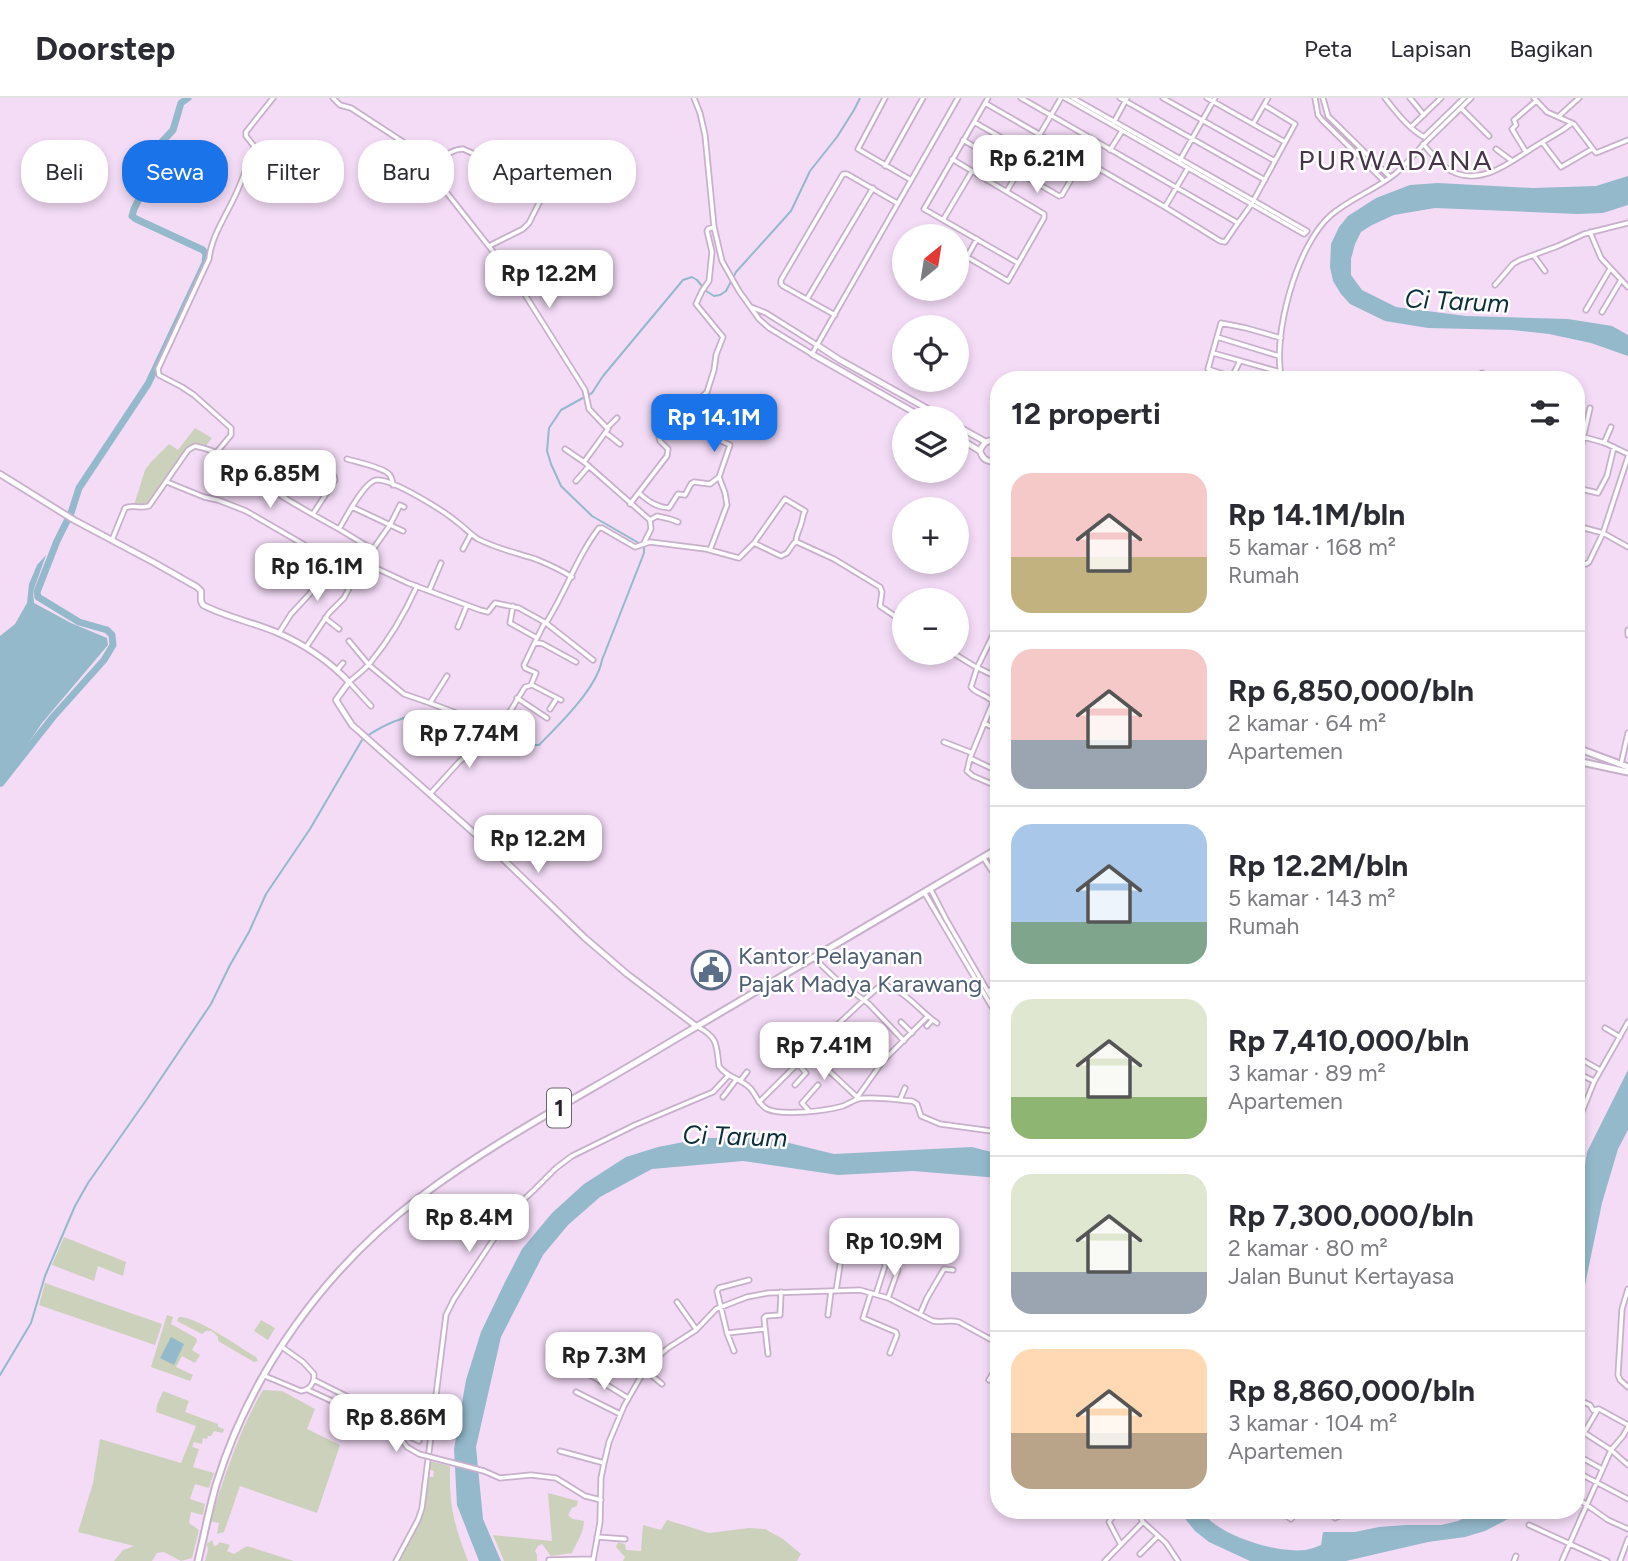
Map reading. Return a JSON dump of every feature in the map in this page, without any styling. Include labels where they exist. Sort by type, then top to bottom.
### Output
[{"type":"main road","points":[[1585,750],[1628,767]]},
{"type":"main road","points":[[1585,762],[1628,767]]},
{"type":"main road","name":"1","points":[[198,1561],[209,1510],[225,1458],[264,1375],[322,1290],[377,1233],[421,1196],[473,1161],[990,853]]},
{"type":"street","points":[[216,453],[231,435],[231,428],[194,395],[159,375],[158,369],[205,270],[210,248],[250,157],[254,146],[246,132],[274,98]]},
{"type":"street","points":[[333,98],[340,105],[349,107],[401,140]]},
{"type":"street","points":[[694,98],[705,135],[714,228],[722,261],[749,306],[766,326],[903,406]]},
{"type":"street","points":[[885,98],[858,149],[911,180]]},
{"type":"street","points":[[885,166],[923,98]]},
{"type":"street","points":[[812,354],[958,98]]},
{"type":"street","points":[[1021,98],[1238,222]]},
{"type":"street","points":[[1007,191],[1063,98],[1115,124],[1180,159],[1252,203],[1305,234],[1307,231],[1252,203],[1122,131],[1115,124],[1073,98]]},
{"type":"street","points":[[1120,98],[1265,180]]},
{"type":"street","points":[[1163,98],[1271,160],[1276,159]]},
{"type":"street","points":[[1208,98],[1284,142]]},
{"type":"street","points":[[1253,124],[1268,98]]},
{"type":"street","points":[[1315,98],[1322,120],[1384,181]]},
{"type":"street","points":[[1323,98],[1328,116],[1390,177]]},
{"type":"street","points":[[1385,98],[1422,137],[1426,137],[1471,98]]},
{"type":"street","points":[[1410,98],[1424,115]]},
{"type":"street","points":[[1432,98],[1436,103]]},
{"type":"street","points":[[1411,127],[1441,98]]},
{"type":"street","points":[[1454,98],[1489,136]]},
{"type":"street","points":[[1280,371],[1281,338],[1290,289],[1314,235],[1331,215],[1390,177],[1460,106],[1464,98]]},
{"type":"street","points":[[1558,117],[1579,98]]},
{"type":"street","points":[[1526,152],[1512,129],[1516,125],[1515,120],[1535,99],[1547,112],[1577,127],[1592,149],[1598,153],[1628,140]]},
{"type":"street","points":[[1018,263],[924,209],[986,100],[1222,243],[1228,240],[1252,203],[1295,124],[1264,105]]},
{"type":"street","points":[[1115,124],[1126,100]]},
{"type":"street","points":[[1180,159],[1214,100]]},
{"type":"street","points":[[974,122],[1072,178]]},
{"type":"street","points":[[1423,144],[1436,160],[1454,172],[1461,175],[1481,175],[1512,161],[1572,123]]},
{"type":"street","points":[[1110,150],[1122,131]]},
{"type":"street","points":[[963,140],[1059,196],[1083,159]]},
{"type":"street","points":[[1542,142],[1561,167],[1592,149]]},
{"type":"street","points":[[454,151],[463,149],[488,160],[505,155],[542,188],[543,195],[529,223],[523,229],[489,246]]},
{"type":"street","points":[[1496,149],[1512,161]]},
{"type":"street","points":[[952,159],[1043,212],[1045,216],[1008,281],[967,257],[977,239]]},
{"type":"street","points":[[1165,207],[1188,168]]},
{"type":"street","points":[[943,219],[972,171]]},
{"type":"street","points":[[835,315],[783,286],[781,280],[842,175],[847,174],[898,203]]},
{"type":"street","points":[[807,299],[873,188]]},
{"type":"street","points":[[454,201],[517,282],[585,390],[592,414],[620,444]]},
{"type":"street","points":[[1496,285],[1516,262],[1590,232],[1628,223]]},
{"type":"street","points":[[630,505],[667,456],[668,449],[659,437],[707,392],[714,370],[722,335],[696,304],[709,281],[712,252],[707,231],[714,228]]},
{"type":"street","points":[[1590,232],[1598,253],[1628,287]]},
{"type":"street","points":[[1534,255],[1545,271]]},
{"type":"street","points":[[1586,310],[1610,269]]},
{"type":"street","points":[[1602,312],[1620,280]]},
{"type":"street","points":[[749,306],[766,313],[841,360],[923,406]]},
{"type":"street","points":[[1214,371],[1208,369],[1222,323],[1281,338]]},
{"type":"street","points":[[1217,337],[1279,356]]},
{"type":"street","points":[[1213,353],[1273,371]]},
{"type":"street","points":[[1237,371],[1240,362]]},
{"type":"street","points":[[1585,432],[1590,408]]},
{"type":"street","points":[[639,493],[658,506],[669,508],[678,494],[685,495],[694,482],[710,484],[719,477],[730,445],[702,432],[680,416]]},
{"type":"street","points":[[584,462],[617,418]]},
{"type":"street","points":[[1604,443],[1611,427]]},
{"type":"street","points":[[969,433],[986,442]]},
{"type":"street","points":[[1585,437],[1628,455],[1603,533],[1589,562],[1585,564]]},
{"type":"street","points":[[980,451],[990,441]]},
{"type":"street","points":[[969,444],[980,451],[984,459],[990,461]]},
{"type":"street","points":[[112,540],[125,508],[149,506],[190,448],[195,446],[234,461],[271,489],[372,549]]},
{"type":"street","points":[[1585,490],[1598,493],[1607,476],[1614,447]]},
{"type":"street","points":[[565,449],[589,466],[650,520],[651,528],[641,545]]},
{"type":"street","points":[[347,459],[385,471],[391,477],[393,485]]},
{"type":"street","points":[[284,497],[298,475],[309,467],[314,466],[334,476],[333,484],[313,514]]},
{"type":"street","points":[[576,481],[589,466]]},
{"type":"street","points":[[0,474],[65,515],[197,587],[201,591],[203,605],[307,646],[337,670],[371,706]]},
{"type":"street","points":[[710,550],[727,505],[719,477]]},
{"type":"street","points":[[339,529],[367,485],[373,480],[380,480],[435,506],[471,534],[500,549],[543,562],[572,577]]},
{"type":"street","points":[[167,482],[247,511],[332,561],[356,572]]},
{"type":"street","points":[[430,794],[459,762],[496,731],[517,698],[531,685],[536,673],[525,668],[524,664],[587,544],[599,528],[633,546],[649,542],[710,550],[739,558],[754,543],[785,499],[805,512],[796,542],[785,555],[781,556],[754,543]]},
{"type":"street","points":[[307,646],[325,618],[344,598],[356,572],[390,525],[400,505],[404,507]]},
{"type":"street","points":[[352,507],[403,531]]},
{"type":"street","points":[[650,520],[660,516],[678,522]]},
{"type":"street","points":[[1585,529],[1603,533],[1628,547]]},
{"type":"street","points":[[463,549],[471,534]]},
{"type":"street","points":[[796,542],[834,559],[880,587],[880,606],[892,614]]},
{"type":"street","points":[[279,633],[290,614],[317,586],[332,561]]},
{"type":"street","points":[[363,562],[384,573],[487,612],[495,603],[513,606],[546,622],[593,660]]},
{"type":"street","points":[[429,591],[441,563]]},
{"type":"street","points":[[417,586],[395,628],[369,664],[349,682],[336,700],[346,718],[500,856],[585,938],[627,974],[714,1039],[719,1066],[728,1076],[752,1090],[763,1107],[772,1111],[809,1111],[841,1106],[856,1098],[877,1067],[927,1017]]},
{"type":"street","points":[[458,626],[467,605]]},
{"type":"street","points":[[513,606],[510,623],[576,662]]},
{"type":"street","points":[[325,618],[339,629]]},
{"type":"street","points":[[349,641],[369,664],[404,694],[496,731]]},
{"type":"street","points":[[990,641],[971,687],[990,698]]},
{"type":"street","points":[[337,670],[343,663]]},
{"type":"street","points":[[969,663],[990,674]]},
{"type":"street","points":[[430,704],[447,676]]},
{"type":"street","points":[[531,685],[559,699],[550,709]]},
{"type":"street","points":[[517,698],[547,718]]},
{"type":"street","points":[[990,709],[967,766],[969,774],[990,783]]},
{"type":"street","points":[[984,723],[990,726]]},
{"type":"street","points":[[1621,763],[1627,737]]},
{"type":"street","points":[[944,742],[990,767]]},
{"type":"street","points":[[986,855],[990,866]]},
{"type":"street","points":[[986,855],[990,860]]},
{"type":"street","points":[[927,890],[990,1001]]},
{"type":"street","points":[[820,965],[819,961],[827,950]]},
{"type":"street","points":[[814,958],[882,1017],[904,1041]]},
{"type":"street","points":[[759,1102],[863,1000],[882,985],[906,997],[937,1023]]},
{"type":"street","points":[[986,993],[990,991]]},
{"type":"street","points":[[986,993],[990,999]]},
{"type":"street","points":[[927,1027],[932,1020]]},
{"type":"street","points":[[901,1022],[912,1033]]},
{"type":"street","points":[[1585,1104],[1600,1070],[1628,1022]]},
{"type":"street","points":[[1605,1028],[1620,1037]]},
{"type":"street","points":[[813,1048],[827,1061],[826,1068],[856,1098],[916,1102],[920,1116],[931,1121],[990,1131]]},
{"type":"street","points":[[1603,1052],[1609,1055]]},
{"type":"street","points":[[1585,1062],[1600,1070]]},
{"type":"street","points":[[795,1085],[806,1073],[798,1065]]},
{"type":"street","points":[[723,1097],[747,1072]]},
{"type":"street","points":[[396,1561],[422,1508],[447,1311],[505,1222],[564,1161],[635,1125],[713,1092],[728,1076]]},
{"type":"street","points":[[1585,1077],[1594,1082]]},
{"type":"street","points":[[809,1111],[802,1104],[818,1085]]},
{"type":"street","points":[[900,1100],[905,1088]]},
{"type":"street","points":[[886,1256],[885,1266],[863,1318],[897,1333],[890,1353]]},
{"type":"street","points":[[828,1314],[840,1265]]},
{"type":"street","points":[[920,1314],[944,1269],[953,1270]]},
{"type":"street","points":[[888,1298],[898,1270]]},
{"type":"street","points":[[734,1350],[727,1334],[718,1290],[749,1280]]},
{"type":"street","points":[[1628,1289],[1622,1309],[1618,1376],[1628,1387]]},
{"type":"street","points":[[549,1560],[593,1560],[604,1463],[609,1442],[628,1398],[644,1370],[668,1348],[696,1330],[721,1306],[747,1297],[781,1292],[860,1290],[888,1298],[938,1322],[957,1321],[990,1338]]},
{"type":"street","points":[[768,1354],[765,1317],[780,1315],[781,1292]]},
{"type":"street","points":[[677,1302],[696,1330]]},
{"type":"street","points":[[1622,1324],[1628,1326]]},
{"type":"street","points":[[727,1334],[764,1329]]},
{"type":"street","points":[[282,1347],[314,1374],[314,1380],[308,1390]]},
{"type":"street","points":[[572,1366],[628,1398]]},
{"type":"street","points":[[644,1370],[662,1384]]},
{"type":"street","points":[[264,1375],[301,1391],[308,1390],[419,1441]]},
{"type":"street","points":[[314,1380],[420,1433]]},
{"type":"street","points":[[576,1392],[620,1414]]},
{"type":"street","points":[[1585,1403],[1593,1410],[1598,1409],[1628,1427],[1611,1450],[1585,1508]]},
{"type":"street","points":[[1585,1431],[1598,1409]]},
{"type":"street","points":[[370,1418],[373,1410]]},
{"type":"street","points":[[394,1429],[407,1447],[419,1454],[484,1471],[500,1478],[531,1475],[556,1478],[585,1496],[601,1500]]},
{"type":"street","points":[[1585,1434],[1628,1465]]},
{"type":"street","points":[[560,1451],[604,1463]]},
{"type":"street","points":[[1585,1459],[1602,1469]]},
{"type":"street","points":[[1585,1477],[1628,1499]]},
{"type":"street","points":[[1587,1504],[1608,1520],[1628,1529]]},
{"type":"street","points":[[1111,1519],[1109,1522],[1121,1545]]},
{"type":"street","points":[[1141,1519],[1166,1544],[1177,1561]]},
{"type":"street","points":[[1562,1561],[1580,1519]]},
{"type":"street","points":[[1105,1561],[1143,1522]]},
{"type":"street","points":[[1529,1525],[1607,1561]]},
{"type":"street","points":[[1140,1554],[1158,1536]]},
{"type":"street","points":[[597,1537],[625,1539]]},
{"type":"street","points":[[1620,1561],[1628,1539]]},
{"type":"green space","points":[[195,428],[212,438],[205,447],[190,447],[148,507],[134,505],[145,470],[151,462],[169,444],[178,450]]},
{"type":"green space","points":[[64,1237],[126,1262],[123,1276],[98,1266],[94,1281],[52,1265]]},
{"type":"green space","points":[[45,1283],[162,1324],[155,1345],[39,1305]]},
{"type":"green space","points":[[167,1315],[173,1317],[171,1324],[196,1338],[192,1350],[200,1355],[195,1363],[182,1356],[176,1367],[193,1375],[190,1381],[151,1367]]},
{"type":"green space","points":[[179,1317],[207,1327],[256,1357],[258,1361],[254,1362],[218,1341],[212,1331],[202,1334],[177,1321]]},
{"type":"green space","points":[[261,1320],[275,1328],[268,1340],[254,1331]]},
{"type":"green space","points":[[263,1390],[282,1391],[315,1409],[307,1429],[340,1445],[317,1513],[240,1486],[224,1532],[217,1534],[219,1523],[210,1521],[240,1437]]},
{"type":"green space","points":[[163,1391],[189,1401],[185,1412],[218,1424],[218,1427],[224,1429],[223,1433],[214,1431],[207,1439],[203,1438],[202,1444],[194,1442],[192,1447],[199,1449],[193,1467],[214,1473],[209,1488],[195,1484],[190,1499],[205,1504],[203,1515],[191,1512],[189,1523],[199,1530],[192,1558],[181,1561],[164,1552],[157,1553],[152,1561],[114,1561],[123,1550],[134,1546],[78,1532],[93,1483],[100,1439],[181,1463],[196,1426],[156,1412]]},
{"type":"green space","points":[[429,1461],[450,1466],[453,1515],[468,1561],[398,1561],[422,1515],[428,1477],[433,1477],[434,1471],[428,1469]]},
{"type":"green space","points":[[548,1493],[578,1501],[568,1515],[584,1521],[581,1535],[572,1553],[551,1556],[542,1544],[535,1551],[537,1561],[504,1561],[493,1535],[552,1541]]},
{"type":"green space","points":[[667,1520],[709,1533],[749,1528],[765,1529],[801,1554],[797,1561],[623,1561],[625,1557],[616,1547],[618,1542],[625,1544],[626,1550],[641,1551],[643,1525],[661,1530]]},
{"type":"green space","points":[[212,1540],[214,1546],[219,1542],[230,1545],[227,1551],[234,1554],[247,1546],[294,1561],[205,1561],[207,1544]]},
{"type":"water","points":[[1628,176],[1628,205],[1603,213],[1435,208],[1394,215],[1361,232],[1351,259],[1351,275],[1362,290],[1396,307],[1466,316],[1568,319],[1612,326],[1628,335],[1628,356],[1591,343],[1549,334],[1512,330],[1428,328],[1385,321],[1350,304],[1333,281],[1330,267],[1331,244],[1339,227],[1348,216],[1376,198],[1410,185],[1438,183],[1533,188],[1596,186]]},
{"type":"water","points":[[46,555],[33,592],[34,603],[107,638],[108,645],[42,723],[0,785],[0,636],[15,624],[27,603],[29,584],[37,565]]},
{"type":"water","points":[[1628,1070],[1628,1130],[1618,1149],[1602,1203],[1585,1285],[1585,1164],[1587,1152]]},
{"type":"water","points":[[704,1138],[769,1138],[834,1154],[972,1147],[990,1152],[990,1177],[913,1171],[838,1175],[743,1161],[652,1169],[600,1197],[568,1225],[543,1255],[501,1337],[476,1447],[483,1519],[501,1561],[479,1561],[457,1505],[454,1449],[466,1380],[481,1332],[522,1249],[552,1213],[584,1184],[626,1157],[658,1147]]},
{"type":"water","points":[[171,1337],[184,1344],[174,1365],[160,1358]]},
{"type":"water","points":[[1185,1519],[1209,1519],[1232,1534],[1269,1547],[1307,1550],[1321,1545],[1323,1532],[1441,1525],[1462,1519],[1508,1519],[1485,1531],[1465,1537],[1428,1542],[1346,1561],[1250,1561],[1209,1542]]},
{"type":"waterway","points":[[1,783],[53,717],[104,660],[113,645],[112,635],[107,630],[79,622],[38,597],[37,592],[79,488],[148,384],[205,263],[206,254],[203,250],[132,216],[156,164],[159,145],[173,130],[181,103],[188,98]]},
{"type":"waterway","points":[[497,732],[501,738],[539,745],[576,706],[599,671],[644,553],[644,546],[592,516],[561,486],[547,451],[549,428],[561,410],[592,393],[683,280],[692,277],[714,296],[726,291],[736,272],[791,211],[810,171],[837,137],[860,98]]},
{"type":"waterway","points":[[0,1375],[31,1323],[45,1276],[75,1206],[88,1183],[211,1004],[266,894],[310,829],[362,740],[382,727],[418,714],[453,713]]},
{"type":"place","name":"Kantor Pelayanan Pajak Madya Karawang","points":[[711,970]]},
{"type":"district","name":"PURWADANA","points":[[1396,160]]},
{"type":"water label","name":"Ci Tarum","points":[[1457,301]]},
{"type":"water label","name":"Ci Tarum","points":[[735,1136]]}]
